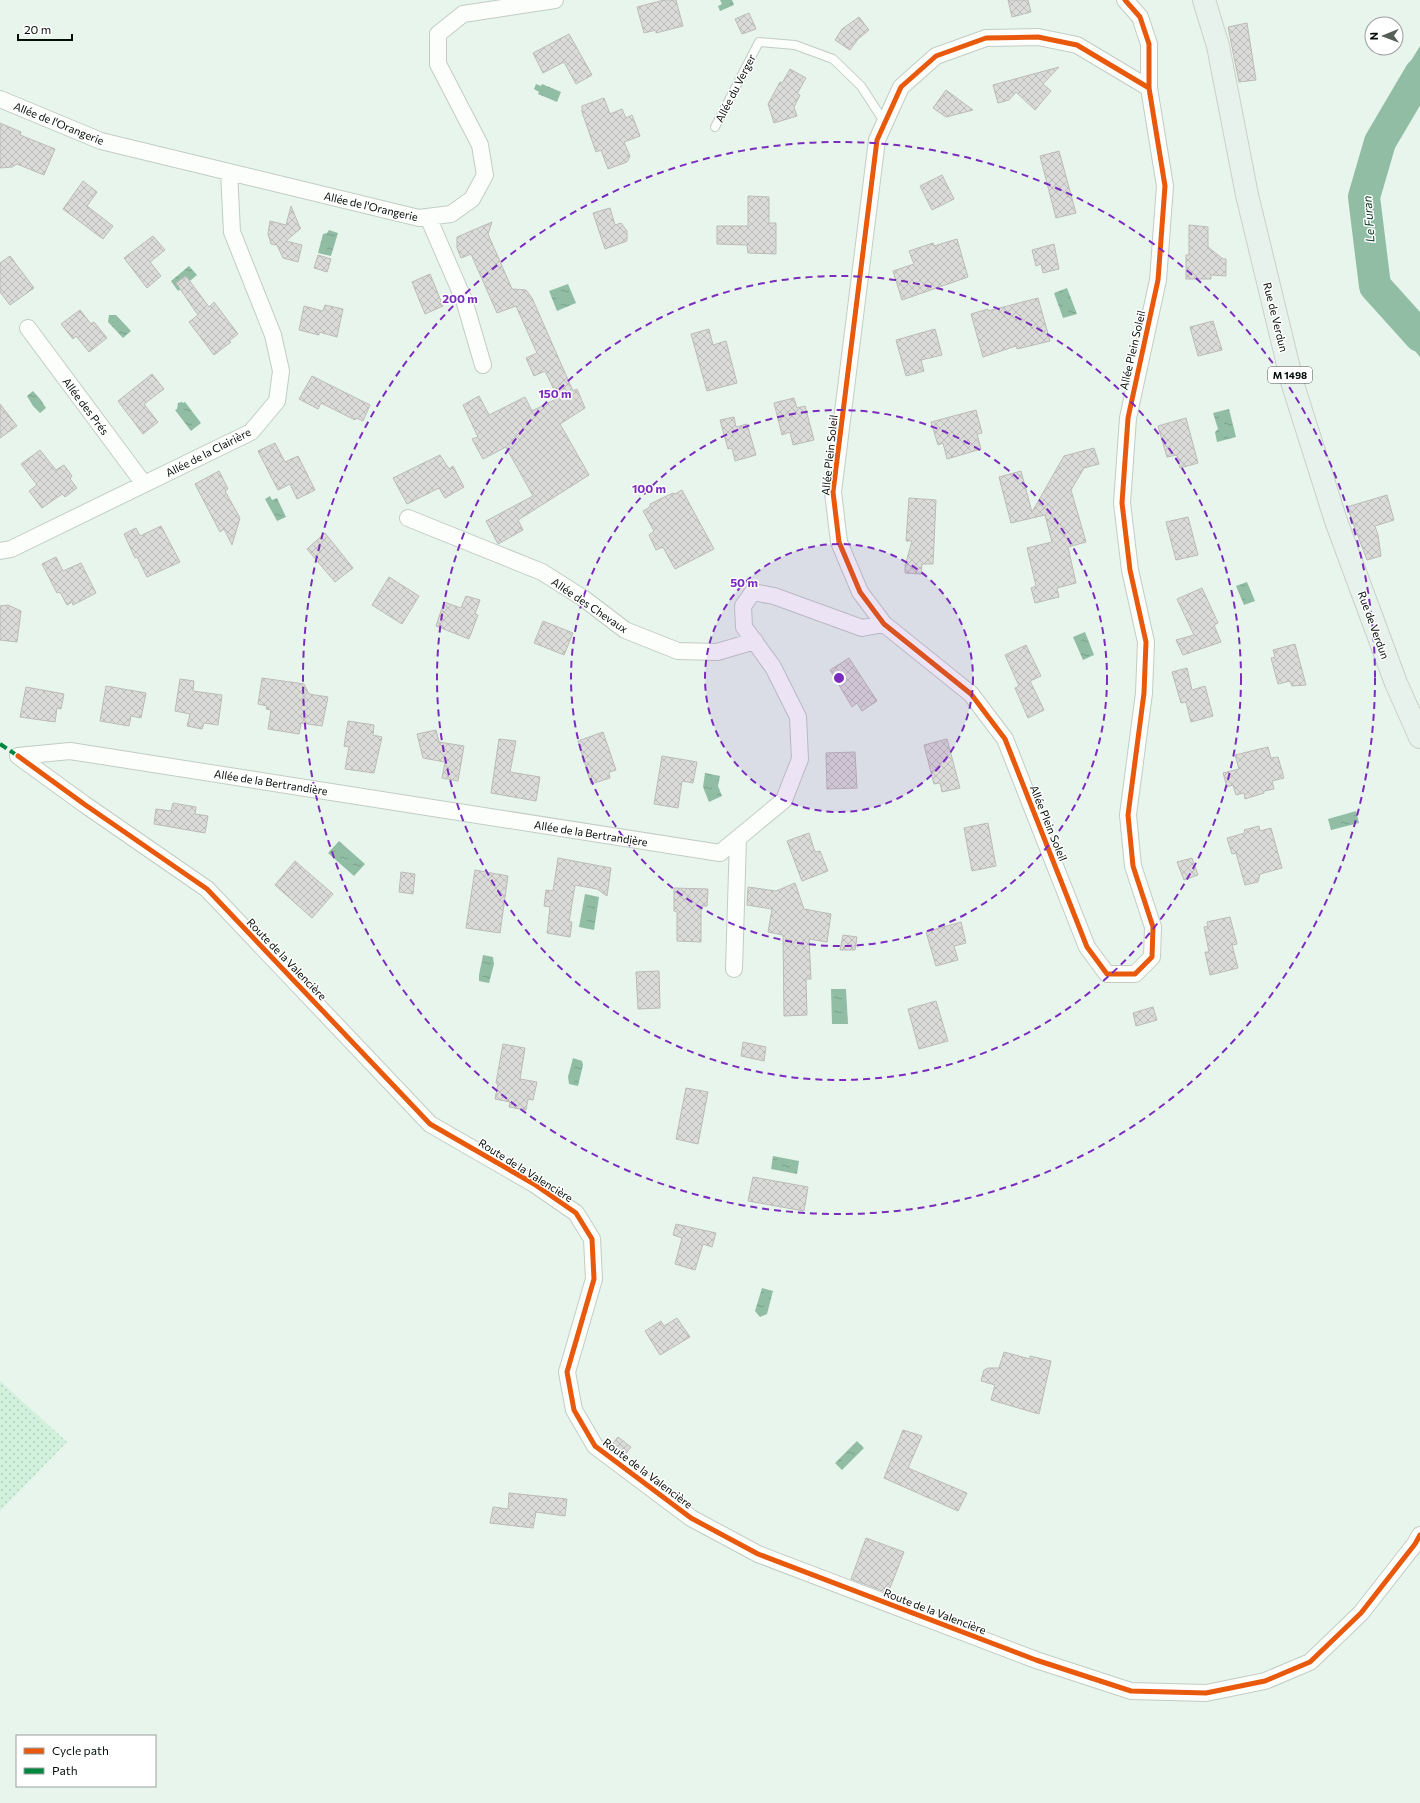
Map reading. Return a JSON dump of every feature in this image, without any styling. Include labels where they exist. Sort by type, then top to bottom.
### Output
[{"type":"main road","name":"Rue de Verdun","points":[[1204,0],[1218,46],[1246,195],[1293,385],[1336,521],[1396,683],[1420,737]]},
{"type":"street","name":"Allée de l'Orangerie","points":[[0,99],[101,141],[419,218],[451,214],[472,199],[485,175],[480,145],[438,64],[438,34],[463,14],[555,0]]},
{"type":"street","name":"Allée Plein Soleil","points":[[1125,0],[1140,17],[1149,44],[1149,88],[1165,186],[1158,280],[1128,418],[1122,503],[1130,570],[1146,642],[1144,693],[1128,815],[1133,866],[1153,926],[1152,957],[1135,974],[1107,974],[1087,947],[1005,739],[971,694],[884,624],[860,592],[839,542],[833,492],[877,140],[901,87],[936,56],[986,38],[1038,37],[1077,45],[1149,88]]},
{"type":"street","name":"Allée de la Clairière","points":[[0,551],[11,549],[251,432],[277,402],[281,371],[273,335],[232,232],[229,172]]},
{"type":"street","points":[[428,217],[464,300],[483,365]]},
{"type":"street","name":"Allée des Prés","points":[[28,328],[144,484]]},
{"type":"street","name":"Allée des Chevaux","points":[[408,518],[542,572],[583,598],[625,630],[678,651],[717,652],[755,641]]},
{"type":"street","name":"Allée de la Bertrandière","points":[[18,756],[70,751],[720,853],[784,800],[800,759],[798,717],[773,667],[744,627],[743,606],[753,592],[774,596],[862,628],[884,624]]},
{"type":"street","name":"Route de la Valencière","points":[[18,756],[90,809],[207,889],[430,1124],[534,1184],[576,1213],[592,1239],[594,1279],[567,1372],[574,1410],[595,1446],[691,1518],[758,1554],[1036,1660],[1131,1691],[1206,1693],[1265,1682],[1310,1662],[1361,1613],[1415,1544],[1420,1534]]},
{"type":"street","points":[[734,969],[738,839]]},
{"type":"lane","name":"Allée du Verger","points":[[715,127],[759,42],[795,45],[832,59],[861,86],[885,124]]},
{"type":"shaded area","points":[[0,1381],[67,1442],[0,1511]]},
{"type":"water","points":[[720,0],[732,0],[734,5],[720,11],[718,6],[722,4]]},
{"type":"water","points":[[1420,46],[1420,66],[1387,134],[1377,188],[1366,228],[1369,252],[1375,270],[1401,318],[1420,339],[1420,357],[1379,307],[1366,287],[1358,260],[1354,226],[1357,192],[1372,159],[1374,141],[1378,126],[1393,90]]},
{"type":"water","points":[[536,84],[541,86],[542,84],[561,92],[557,102],[538,94],[539,92],[534,89]]},
{"type":"water","points":[[329,230],[338,233],[331,256],[318,253],[323,234],[327,233]]},
{"type":"water","points":[[189,266],[197,275],[178,291],[171,281]]},
{"type":"water","points":[[568,284],[576,303],[557,311],[549,291]]},
{"type":"water","points":[[1067,288],[1077,314],[1063,318],[1054,293]]},
{"type":"water","points":[[109,315],[116,315],[131,331],[123,338],[108,322]]},
{"type":"water","points":[[33,391],[46,408],[40,413],[33,406],[27,396]]},
{"type":"water","points":[[185,402],[201,423],[191,431],[175,410],[177,409],[178,403]]},
{"type":"water","points":[[1229,409],[1236,437],[1217,442],[1215,432],[1218,429],[1213,413]]},
{"type":"water","points":[[270,496],[272,500],[277,498],[286,517],[277,521],[265,499]]},
{"type":"water","points":[[1247,582],[1255,601],[1244,605],[1236,586]]},
{"type":"water","points":[[1085,632],[1094,655],[1083,660],[1073,637]]},
{"type":"water","points":[[705,773],[720,776],[718,786],[722,796],[709,802],[703,787]]},
{"type":"water","points":[[1356,811],[1359,823],[1331,830],[1328,819]]},
{"type":"water","points":[[339,841],[365,864],[354,876],[328,853]]},
{"type":"water","points":[[585,894],[599,897],[594,930],[579,927]]},
{"type":"water","points":[[483,955],[493,957],[494,964],[489,983],[479,981]]},
{"type":"water","points":[[831,989],[846,989],[848,1024],[832,1024]]},
{"type":"water","points":[[573,1058],[582,1061],[583,1065],[578,1086],[569,1084],[568,1077]]},
{"type":"water","points":[[773,1156],[799,1161],[797,1174],[771,1169]]},
{"type":"water","points":[[762,1288],[773,1291],[767,1314],[760,1317],[755,1311]]},
{"type":"water","points":[[857,1441],[864,1448],[842,1470],[835,1463]]},
{"type":"building","points":[[664,0],[676,0],[683,26],[656,33],[656,30],[644,33],[637,7]]},
{"type":"building","points":[[1008,0],[1028,0],[1031,12],[1012,17]]},
{"type":"building","points":[[749,13],[756,29],[742,34],[735,19]]},
{"type":"building","points":[[859,17],[869,30],[858,39],[850,50],[835,40],[842,29]]},
{"type":"building","points":[[1247,23],[1256,80],[1239,82],[1228,27]]},
{"type":"building","points":[[569,34],[592,75],[576,84],[564,62],[543,73],[533,53]]},
{"type":"building","points":[[1059,67],[1043,84],[1051,91],[1035,110],[1016,92],[1009,100],[998,103],[993,85]]},
{"type":"building","points":[[790,69],[806,78],[797,94],[800,95],[794,107],[797,116],[774,123],[768,104],[780,82],[782,83]]},
{"type":"building","points":[[946,90],[973,110],[946,117],[933,108]]},
{"type":"building","points":[[604,98],[610,114],[622,109],[626,118],[632,115],[640,136],[624,142],[630,156],[627,162],[608,169],[601,150],[596,152],[582,112],[582,106]]},
{"type":"building","points":[[0,123],[21,132],[20,135],[55,149],[44,175],[17,164],[12,167],[0,168]]},
{"type":"building","points":[[1059,151],[1076,213],[1056,218],[1040,156]]},
{"type":"building","points":[[942,175],[954,199],[932,210],[920,186]]},
{"type":"building","points":[[83,181],[97,192],[87,206],[113,226],[103,239],[63,209]]},
{"type":"building","points":[[748,196],[769,197],[769,223],[776,223],[776,254],[748,253],[747,245],[717,244],[717,226],[748,226]]},
{"type":"building","points":[[291,206],[301,228],[286,241],[302,245],[298,262],[283,258],[277,245],[271,244],[268,234],[270,221],[286,225]]},
{"type":"building","points":[[610,208],[615,225],[621,223],[627,231],[627,241],[605,249],[593,213]]},
{"type":"building","points":[[492,222],[488,234],[512,289],[526,290],[532,298],[573,391],[577,389],[585,408],[560,424],[589,475],[518,520],[523,530],[498,544],[486,521],[533,496],[506,447],[483,459],[472,439],[478,437],[463,405],[479,396],[489,415],[525,397],[532,411],[558,398],[545,371],[534,376],[526,358],[537,353],[516,306],[497,313],[471,254],[461,258],[457,248],[457,237]]},
{"type":"building","points":[[1189,225],[1208,227],[1208,247],[1223,259],[1226,259],[1226,276],[1211,275],[1211,279],[1186,279],[1186,255],[1189,255]]},
{"type":"building","points":[[153,236],[165,250],[150,262],[161,276],[147,288],[124,258]]},
{"type":"building","points":[[957,239],[968,277],[902,300],[893,271],[914,264],[909,251],[933,243],[934,246]]},
{"type":"building","points":[[1054,244],[1059,269],[1043,273],[1041,264],[1036,266],[1032,250]]},
{"type":"building","points":[[318,255],[331,259],[327,272],[314,268]]},
{"type":"building","points":[[10,256],[34,288],[10,305],[0,292],[0,263]]},
{"type":"building","points":[[430,274],[443,306],[425,314],[412,282]]},
{"type":"building","points":[[186,276],[209,307],[214,302],[238,334],[229,341],[231,342],[214,355],[189,322],[198,315],[176,283]]},
{"type":"building","points":[[1038,298],[1050,341],[1017,349],[1016,346],[983,357],[971,314]]},
{"type":"building","points":[[325,305],[343,309],[337,337],[319,332],[319,335],[299,330],[304,306],[323,311]]},
{"type":"building","points":[[80,310],[91,324],[94,322],[107,338],[89,352],[76,336],[73,339],[61,324]]},
{"type":"building","points":[[1213,321],[1222,350],[1198,356],[1190,327]]},
{"type":"building","points":[[709,329],[713,345],[726,341],[737,383],[707,391],[691,334]]},
{"type":"building","points":[[935,329],[942,355],[921,360],[924,371],[906,376],[896,340]]},
{"type":"building","points":[[152,374],[164,389],[144,404],[158,422],[143,434],[118,401]]},
{"type":"building","points":[[312,376],[370,405],[363,421],[356,418],[355,420],[321,403],[318,409],[299,399]]},
{"type":"building","points":[[794,398],[797,408],[805,406],[814,440],[793,445],[790,432],[782,435],[774,403]]},
{"type":"building","points":[[0,404],[17,426],[0,438]]},
{"type":"building","points":[[976,410],[982,433],[977,434],[981,449],[947,459],[943,443],[938,445],[931,422]]},
{"type":"building","points":[[734,417],[736,427],[747,424],[756,455],[735,461],[732,448],[728,449],[720,420]]},
{"type":"building","points":[[1186,418],[1198,463],[1180,468],[1177,455],[1167,457],[1158,426]]},
{"type":"building","points":[[275,443],[285,462],[298,456],[315,490],[297,499],[290,484],[278,490],[258,451]]},
{"type":"building","points":[[1094,448],[1099,464],[1084,468],[1071,490],[1086,542],[1068,547],[1076,583],[1057,588],[1059,597],[1035,603],[1031,588],[1036,586],[1027,548],[1052,542],[1045,515],[1011,523],[999,477],[1021,471],[1032,512],[1064,456]]},
{"type":"building","points":[[40,450],[56,470],[64,465],[72,476],[70,479],[77,488],[65,497],[62,494],[42,508],[29,491],[37,485],[21,464]]},
{"type":"building","points":[[440,455],[449,469],[453,466],[464,487],[445,498],[439,488],[407,504],[393,478]]},
{"type":"building","points":[[219,471],[228,489],[225,491],[240,518],[232,545],[224,529],[220,532],[195,484]]},
{"type":"building","points":[[682,490],[714,549],[675,569],[663,547],[656,550],[649,535],[654,531],[643,511],[650,507],[650,504]]},
{"type":"building","points":[[1387,495],[1394,520],[1375,526],[1381,556],[1367,560],[1347,507]]},
{"type":"building","points":[[909,498],[936,500],[933,564],[922,564],[921,574],[905,573],[905,566],[912,541],[906,541]]},
{"type":"building","points":[[1188,517],[1198,555],[1176,560],[1166,522]]},
{"type":"building","points":[[161,526],[180,562],[147,577],[137,557],[135,558],[124,534],[136,528],[140,536]]},
{"type":"building","points":[[325,533],[353,568],[335,582],[307,549]]},
{"type":"building","points":[[56,557],[63,571],[81,563],[96,593],[73,605],[72,602],[67,605],[60,592],[57,593],[42,564]]},
{"type":"building","points":[[389,577],[419,596],[402,624],[372,605]]},
{"type":"building","points":[[1202,588],[1218,623],[1214,625],[1221,642],[1183,655],[1176,640],[1194,635],[1177,599]]},
{"type":"building","points":[[466,596],[480,600],[475,614],[478,615],[469,639],[436,626],[444,602],[461,608]]},
{"type":"building","points":[[8,605],[21,611],[17,642],[0,640],[0,606]]},
{"type":"building","points":[[543,621],[573,633],[564,655],[534,643]]},
{"type":"building","points":[[1295,644],[1306,685],[1292,686],[1290,681],[1278,684],[1271,658],[1275,657],[1273,650]]},
{"type":"building","points":[[1026,645],[1041,676],[1030,681],[1044,710],[1028,718],[1015,688],[1019,686],[1005,655]]},
{"type":"building","points":[[849,658],[877,701],[862,711],[857,703],[852,707],[830,670]]},
{"type":"building","points":[[1187,668],[1192,690],[1205,686],[1213,716],[1191,722],[1186,702],[1181,703],[1172,672]]},
{"type":"building","points":[[262,678],[304,684],[309,694],[328,697],[322,726],[301,723],[299,734],[268,729],[271,710],[266,709],[267,706],[258,704]]},
{"type":"building","points":[[180,679],[194,681],[193,691],[222,695],[218,725],[204,723],[202,729],[187,726],[190,714],[175,711]]},
{"type":"building","points":[[106,686],[146,693],[141,718],[131,716],[129,726],[100,721]]},
{"type":"building","points":[[26,687],[64,694],[61,709],[57,708],[55,722],[20,717]]},
{"type":"building","points":[[348,721],[374,725],[373,735],[382,737],[374,773],[345,769],[349,747],[344,746]]},
{"type":"building","points":[[436,730],[439,742],[464,746],[458,781],[442,778],[445,762],[423,758],[417,734]]},
{"type":"building","points":[[603,732],[616,770],[609,772],[610,778],[591,784],[578,741]]},
{"type":"building","points":[[499,739],[516,741],[510,772],[540,777],[536,801],[491,793]]},
{"type":"building","points":[[947,739],[960,788],[942,792],[940,783],[934,784],[924,745]]},
{"type":"building","points":[[1268,747],[1271,758],[1278,757],[1284,778],[1272,781],[1274,789],[1264,791],[1264,793],[1245,799],[1244,793],[1236,795],[1233,785],[1227,787],[1223,773],[1239,769],[1235,755]]},
{"type":"building","points":[[855,752],[857,788],[827,789],[826,753]]},
{"type":"building","points":[[662,756],[697,762],[693,783],[682,781],[678,808],[654,804]]},
{"type":"building","points":[[173,803],[196,807],[195,814],[208,816],[205,833],[154,824],[156,809],[171,811]]},
{"type":"building","points":[[988,823],[996,866],[972,871],[964,828]]},
{"type":"building","points":[[1259,826],[1260,831],[1271,828],[1282,868],[1260,874],[1258,882],[1245,885],[1236,853],[1232,854],[1227,838],[1245,833],[1244,830]]},
{"type":"building","points":[[809,833],[815,852],[820,851],[828,871],[802,881],[787,841]]},
{"type":"building","points":[[558,858],[611,868],[607,896],[597,889],[575,885],[569,922],[572,922],[570,937],[547,933],[550,907],[544,906],[546,890],[553,891]]},
{"type":"building","points":[[1192,858],[1198,875],[1184,880],[1177,862]]},
{"type":"building","points":[[295,861],[333,894],[312,918],[275,885]]},
{"type":"building","points":[[475,870],[508,876],[500,933],[466,928]]},
{"type":"building","points":[[401,872],[415,874],[413,894],[399,892]]},
{"type":"building","points":[[795,883],[804,909],[831,914],[827,942],[809,939],[811,979],[806,979],[807,1015],[784,1016],[783,935],[768,932],[772,909],[747,905],[748,887],[776,891]]},
{"type":"building","points":[[674,888],[708,889],[707,906],[701,906],[701,942],[677,941],[677,912],[674,911]]},
{"type":"building","points":[[1230,917],[1237,944],[1232,945],[1238,968],[1210,975],[1205,952],[1209,952],[1204,927],[1208,926],[1207,922]]},
{"type":"building","points":[[961,922],[966,943],[954,946],[958,960],[936,966],[926,932]]},
{"type":"building","points":[[843,935],[857,937],[855,950],[840,950]]},
{"type":"building","points":[[659,971],[660,1008],[638,1009],[636,972]]},
{"type":"building","points":[[936,1001],[948,1041],[919,1049],[908,1009]]},
{"type":"building","points":[[1153,1007],[1157,1020],[1136,1026],[1133,1013]]},
{"type":"building","points":[[743,1042],[766,1047],[764,1061],[741,1056]]},
{"type":"building","points":[[503,1044],[525,1048],[520,1079],[537,1082],[533,1100],[528,1099],[526,1110],[509,1107],[510,1102],[495,1099],[498,1084],[496,1083]]},
{"type":"building","points":[[686,1088],[708,1092],[698,1144],[676,1139]]},
{"type":"building","points":[[753,1177],[808,1187],[804,1211],[748,1201]]},
{"type":"building","points":[[676,1224],[716,1233],[712,1247],[703,1244],[695,1270],[675,1264],[682,1238],[673,1235]]},
{"type":"building","points":[[677,1318],[690,1337],[660,1355],[645,1331],[661,1321],[664,1326]]},
{"type":"building","points":[[1004,1352],[1030,1359],[1030,1356],[1051,1361],[1039,1414],[991,1400],[995,1385],[981,1381],[984,1370],[988,1368],[999,1368]]},
{"type":"building","points":[[903,1430],[922,1436],[908,1468],[967,1493],[958,1511],[884,1478]]},
{"type":"building","points":[[618,1437],[631,1447],[624,1456],[611,1446]]},
{"type":"building","points":[[509,1493],[567,1499],[565,1516],[536,1512],[533,1528],[490,1523],[493,1507],[508,1509]]},
{"type":"building","points":[[866,1538],[904,1552],[888,1593],[851,1579]]},
{"type":"waterway","name":"Le Furan","points":[[1420,74],[1380,142],[1364,197],[1375,286],[1420,336]]},
{"type":"marked path","points":[[0,744],[18,756]]},
{"type":"cycle path","points":[[1125,0],[1140,17],[1149,44],[1149,88],[1165,186],[1158,280],[1128,418],[1122,503],[1130,570],[1146,642],[1144,693],[1128,815],[1133,866],[1153,927],[1152,957],[1135,974],[1107,974],[1087,947],[1005,739],[971,694],[884,624],[860,592],[839,542],[833,492],[877,140],[901,87],[936,56],[986,38],[1038,37],[1077,45],[1149,88]]},
{"type":"cycle path","points":[[18,756],[84,804],[207,889],[430,1124],[534,1184],[576,1213],[592,1239],[594,1279],[567,1372],[574,1410],[595,1446],[691,1518],[758,1554],[1036,1660],[1131,1691],[1206,1693],[1265,1681],[1310,1662],[1361,1613],[1415,1544],[1420,1535]]}]
